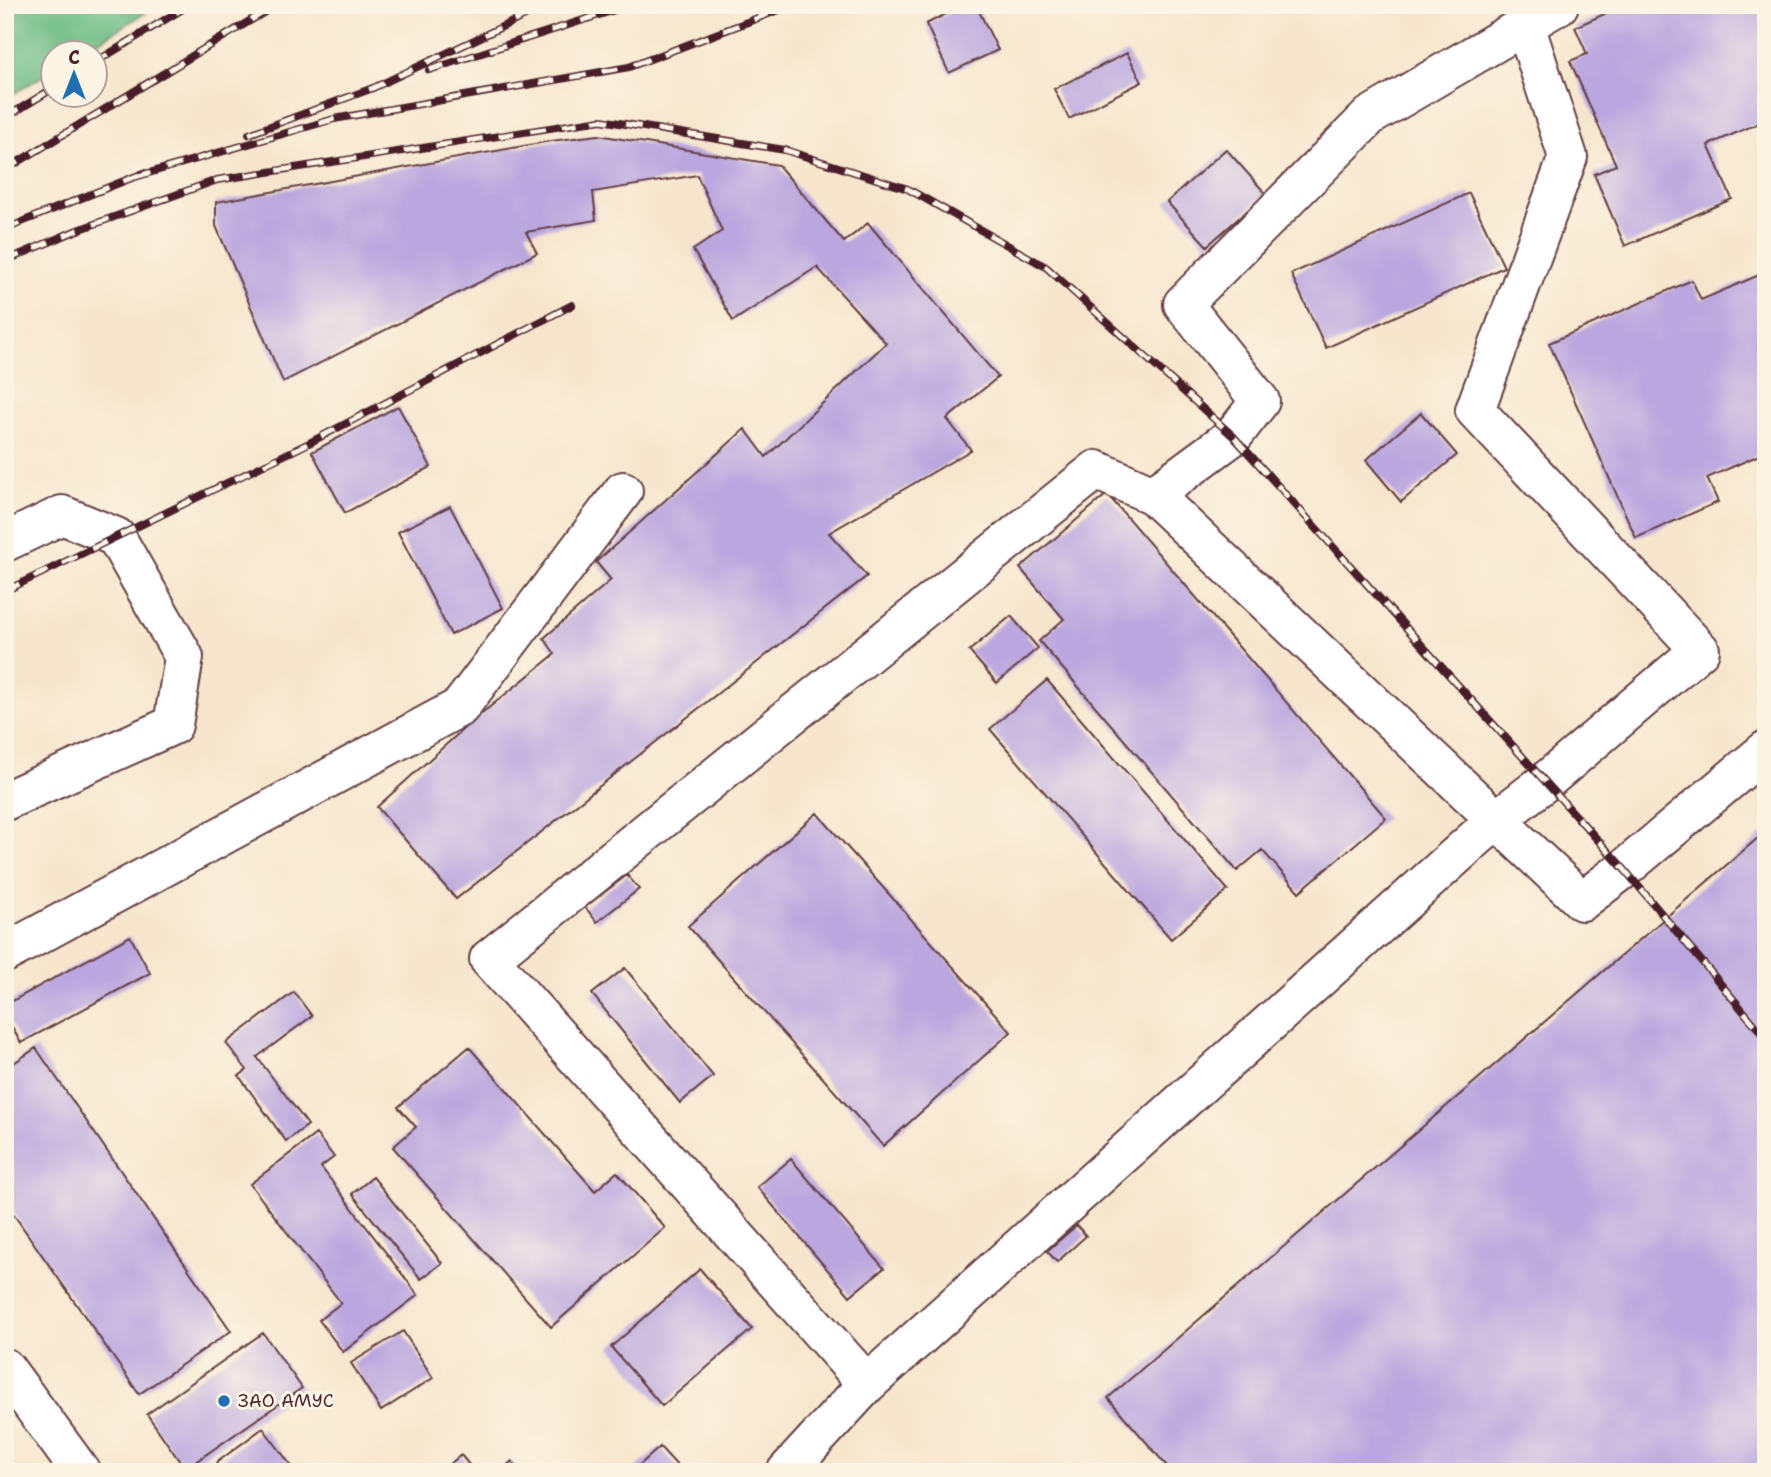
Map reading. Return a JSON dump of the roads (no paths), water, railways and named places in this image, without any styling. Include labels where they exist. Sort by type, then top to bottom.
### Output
[{"type":"main road","points":[[1153,495],[1233,436],[1260,401],[1183,304],[1370,116],[1559,5]]},
{"type":"main road","points":[[786,1472],[867,1384],[1496,820],[1545,782],[1700,650],[1475,410],[1568,157],[1525,25]]},
{"type":"main road","points":[[867,1384],[489,959],[1096,470],[1153,495],[1582,901],[1766,750]]},
{"type":"main road","points":[[5,953],[460,707],[623,491]]},
{"type":"main road","points":[[5,542],[62,515],[116,537],[184,657],[173,725],[5,801]]},
{"type":"main road","points":[[5,1368],[81,1472]]},
{"type":"railway","points":[[108,54],[189,5]]},
{"type":"railway","points":[[5,170],[276,5]]},
{"type":"railway","points":[[249,134],[373,88],[548,5]]},
{"type":"railway","points":[[429,70],[630,5]]},
{"type":"railway","points":[[135,177],[334,119],[629,67],[792,5]]},
{"type":"railway","points":[[5,118],[38,98]]},
{"type":"railway","points":[[5,261],[75,231],[217,180],[601,120],[785,150],[908,189],[1046,267],[1233,436],[1624,869],[1766,1038]]},
{"type":"railway","points":[[5,230],[144,173]]},
{"type":"railway","points":[[5,591],[309,443],[572,305]]},
{"type":"place","name":"ЗАО АМУС","points":[[224,1401]]}]
